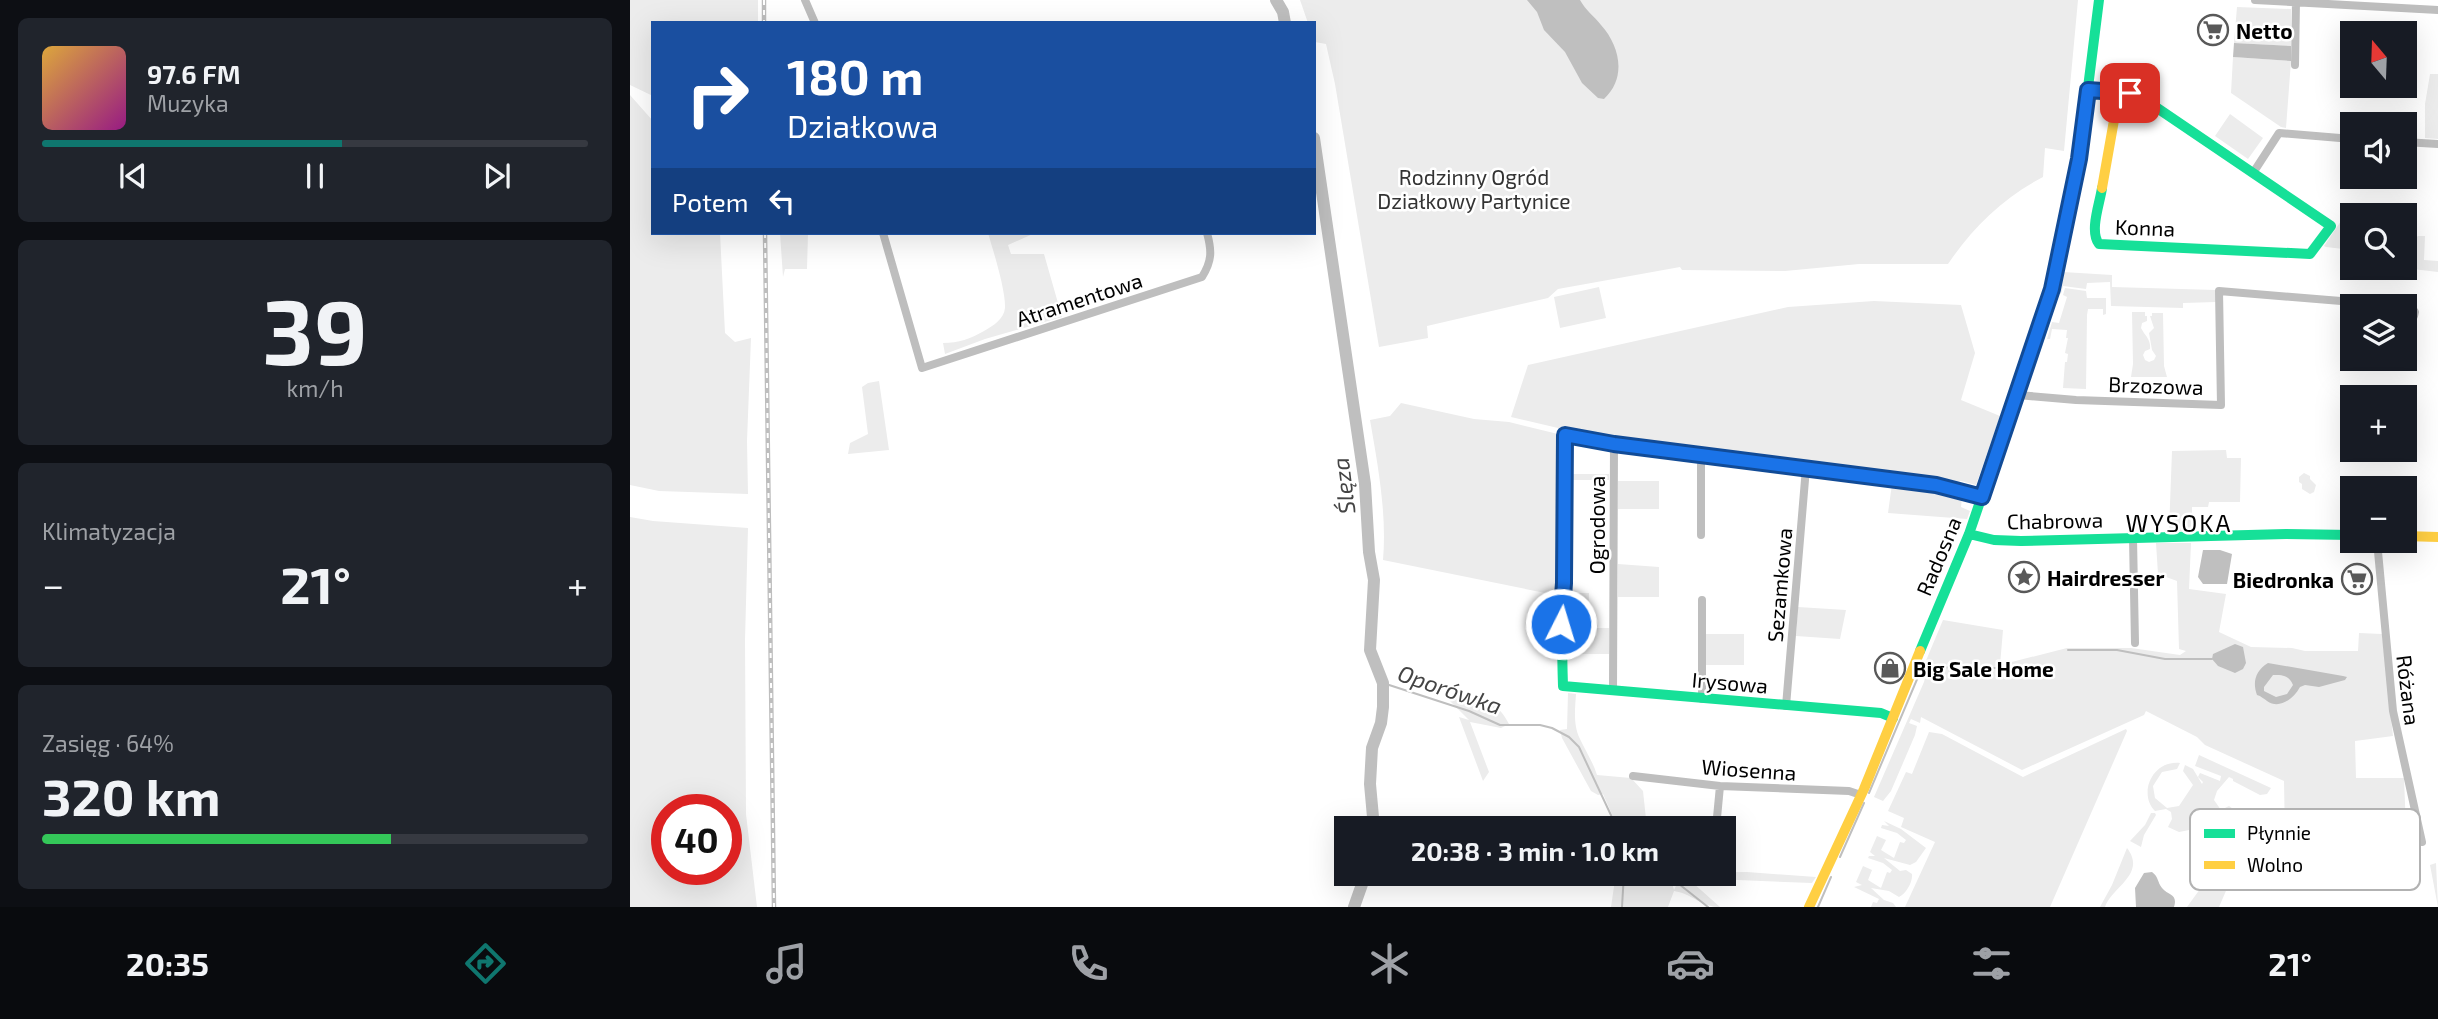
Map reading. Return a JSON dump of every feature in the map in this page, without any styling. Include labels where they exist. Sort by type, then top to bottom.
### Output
[{"type":"street","points":[[805,0],[814,21]]},
{"type":"street","name":"Radosna","points":[[1810,907],[1861,795],[1969,534],[2018,394],[2056,273],[2079,159],[2099,0]]},
{"type":"street","points":[[2255,0],[2438,10]]},
{"type":"street","points":[[2295,65],[2296,1]]},
{"type":"street","points":[[2088,90],[2138,95],[2253,173],[2279,133],[2340,138]]},
{"type":"street","name":"Konna","points":[[2119,92],[2095,225],[2095,239],[2099,244],[2310,254],[2331,226],[2253,173]]},
{"type":"street","points":[[2417,143],[2438,144]]},
{"type":"street","name":"Atramentowa","points":[[884,235],[922,368],[1202,277],[1209,266],[1212,252],[1208,235]]},
{"type":"street","name":"Brzozowa","points":[[2018,394],[2076,400],[2221,405],[2219,291],[2340,301]]},
{"type":"street","name":"Irysowa","points":[[1614,444],[1565,435],[1564,583],[1561,624],[1563,687],[1881,713],[1893,718]]},
{"type":"street","points":[[1614,444],[1936,485],[1982,497]]},
{"type":"street","name":"Ogrodowa","points":[[1613,691],[1614,444]]},
{"type":"street","points":[[1701,454],[1701,535]]},
{"type":"street","name":"Sezamkowa","points":[[1786,706],[1806,468]]},
{"type":"street","name":"Chabrowa","points":[[1969,534],[1994,540],[2021,541],[2340,535]]},
{"type":"street","points":[[2417,536],[2438,537]]},
{"type":"street","points":[[2133,538],[2134,643]]},
{"type":"street","name":"Różana","points":[[2377,553],[2393,711],[2415,809]]},
{"type":"street","points":[[1702,600],[1702,699]]},
{"type":"street","name":"Wiosenna","points":[[1633,776],[1720,786],[1849,792],[1861,795]]},
{"type":"street","points":[[1717,816],[1720,786]]},
{"type":"street","name":"Różana","points":[[2420,833],[2422,842]]},
{"type":"green space","points":[[630,0],[758,0],[758,21],[651,21],[651,95],[630,85]]},
{"type":"green space","name":"Rodzinny Ogród Działkowy Partynice","points":[[1300,0],[2078,0],[2064,151],[2045,148],[2043,177],[2002,204],[1968,238],[1948,264],[1859,264],[1785,271],[1682,270],[1680,267],[1558,289],[1548,298],[1427,326],[1428,338],[1379,347],[1335,84],[1326,44],[1316,42],[1316,21],[1307,21]]},
{"type":"green space","points":[[2237,7],[2291,9],[2291,46],[2234,43]]},
{"type":"green space","points":[[2233,57],[2291,61],[2286,128],[2231,93]]},
{"type":"green space","points":[[2430,74],[2438,74],[2438,139],[2425,138],[2425,104]]},
{"type":"green space","points":[[630,95],[651,119],[651,235],[720,235],[725,333],[735,342],[751,338],[748,494],[659,491],[630,485]]},
{"type":"green space","points":[[2230,114],[2263,138],[2248,159],[2215,136]]},
{"type":"green space","points":[[2340,223],[2340,249],[2324,246]]},
{"type":"green space","points":[[780,235],[808,235],[807,269],[785,269],[783,277]]},
{"type":"green space","points":[[989,235],[1030,235],[1008,245],[1011,254],[1044,254],[1062,317],[985,339],[945,354],[943,343],[979,334],[1003,316],[1005,301]]},
{"type":"green space","points":[[2425,236],[2424,260],[2438,261],[2438,272],[2417,270],[2417,237]]},
{"type":"green space","points":[[2063,272],[2112,275],[2112,287],[2216,290],[2216,302],[2183,303],[2183,308],[2111,306],[2110,282],[2087,283],[2086,289],[2063,286],[2061,294],[2057,293],[2028,388],[2026,386]]},
{"type":"green space","points":[[1599,287],[1606,318],[1560,328],[1554,297]]},
{"type":"green space","points":[[2065,288],[2086,291],[2087,298],[2106,298],[2106,314],[2103,315],[2103,309],[2088,309],[2086,389],[2063,388],[2068,354],[2065,353],[2067,330],[2052,329],[2050,339],[2047,339],[2052,322],[2059,323],[2067,297],[2063,295]]},
{"type":"green space","points":[[1874,301],[1961,305],[1975,353],[1961,400],[2000,416],[1976,485],[1575,432],[1511,417],[1528,365],[1788,307]]},
{"type":"green space","points":[[2132,312],[2145,312],[2147,316],[2147,321],[2142,323],[2141,328],[2150,343],[2150,349],[2143,355],[2149,362],[2156,356],[2149,333],[2154,328],[2150,316],[2152,313],[2163,313],[2164,366],[2167,377],[2131,377]]},
{"type":"green space","points":[[879,381],[889,450],[848,454],[850,443],[868,434],[862,387]]},
{"type":"green space","points":[[1401,403],[1474,419],[1509,422],[1562,435],[1560,596],[1383,560],[1383,508],[1370,420],[1390,416]]},
{"type":"green space","points":[[2226,450],[2227,458],[2241,458],[2240,502],[2209,502],[2208,507],[2192,507],[2192,531],[2169,531],[2172,451]]},
{"type":"green space","points":[[2304,473],[2310,476],[2316,485],[2314,492],[2310,494],[2302,489],[2299,482],[2299,477]]},
{"type":"green space","points":[[1567,474],[1609,474],[1609,480],[1568,480]]},
{"type":"green space","points":[[1618,481],[1659,481],[1659,509],[1618,509]]},
{"type":"green space","points":[[1892,484],[1940,491],[1962,498],[1961,507],[1970,511],[1967,519],[1888,513]]},
{"type":"green space","points":[[630,517],[748,528],[745,640],[746,814],[757,907],[630,907]]},
{"type":"green space","points":[[2156,543],[2191,543],[2189,589],[2226,594],[2219,632],[2251,647],[2358,651],[2359,633],[2382,634],[2393,736],[2355,741],[2356,778],[2404,778],[2405,809],[2284,809],[2284,781],[2205,745],[2197,737],[2146,711],[2144,715],[2022,770],[1921,717],[1920,723],[1911,719],[1909,723],[1917,726],[1915,735],[1891,791],[1883,801],[1874,797],[1924,682],[1927,670],[1925,663],[1943,620],[2003,630],[2000,665],[2067,648],[2131,648],[2180,655],[2186,651],[2179,649],[2177,581],[2158,574]]},
{"type":"green space","points":[[1618,564],[1659,567],[1659,597],[1618,597]]},
{"type":"green space","points":[[1568,593],[1589,593],[1588,628],[1609,628],[1609,654],[1568,654]]},
{"type":"green space","points":[[1798,607],[1846,610],[1840,639],[1796,636]]},
{"type":"green space","points":[[1706,634],[1744,634],[1744,665],[1706,665]]},
{"type":"green space","points":[[1568,693],[1576,694],[1576,728],[1597,775],[1631,778],[1643,791],[1646,816],[1613,816],[1603,794],[1598,795],[1591,791],[1562,738],[1560,730],[1567,729]]},
{"type":"green space","points":[[1467,695],[1492,704],[1509,724],[1501,728],[1470,722],[1489,772],[1483,781],[1459,717],[1469,720],[1449,700]]},
{"type":"green space","points":[[2126,729],[2050,907],[1905,907],[1935,842],[1901,827],[1904,818],[1888,811],[1906,772],[1912,774],[1929,732],[1942,734],[2023,777]]},
{"type":"green space","points":[[2199,755],[2271,788],[2267,794],[2260,795],[2229,777],[2217,791],[2214,800],[2220,809],[2190,809],[2190,830],[2179,832],[2168,827],[2172,819],[2171,812],[2166,809],[2155,811],[2150,804],[2148,788],[2155,772],[2170,764],[2180,763],[2177,769],[2162,772],[2153,786],[2155,798],[2167,808],[2179,806],[2193,785],[2183,771],[2185,765],[2193,769],[2202,784],[2198,777],[2200,773],[2220,781],[2221,776],[2195,766]]},
{"type":"green space","points":[[2151,813],[2156,815],[2144,835],[2141,847],[2130,841],[2145,825]]},
{"type":"green space","points":[[1884,821],[1901,829],[1926,848],[1916,862],[1910,865],[1884,858],[1900,871],[1906,870],[1912,874],[1911,881],[1899,897],[1889,891],[1871,888],[1896,907],[1871,907],[1873,902],[1877,903],[1879,899],[1854,887],[1862,885],[1856,882],[1863,866],[1872,870],[1868,880],[1881,888],[1887,872],[1892,870],[1883,863],[1868,858],[1875,856],[1870,852],[1877,836],[1886,840],[1881,850],[1894,858],[1900,842],[1904,843],[1906,840],[1897,833],[1881,828],[1882,825],[1889,826]]},
{"type":"green space","points":[[2127,848],[2132,857],[2131,873],[2105,907],[2100,907],[2112,885]]},
{"type":"green space","points":[[2436,863],[2438,907],[2430,865]]},
{"type":"green space","points":[[1736,872],[1816,877],[1812,883],[1736,880]]},
{"type":"green space","points":[[1614,886],[1673,886],[1674,890],[1676,886],[1696,886],[1720,907],[1707,905],[1674,891],[1668,907],[1611,907]]},
{"type":"green space","points":[[2199,890],[2226,890],[2219,907],[2187,907]]},
{"type":"shaded area","points":[[1527,0],[1580,0],[1608,33],[1616,52],[1618,72],[1616,82],[1604,99],[1598,98],[1582,83],[1565,52],[1544,30],[1537,12]]},
{"type":"shaded area","points":[[2234,43],[2291,46],[2291,61],[2233,57]]},
{"type":"shaded area","points":[[2203,550],[2220,550],[2232,554],[2227,584],[2203,584],[2198,577]]},
{"type":"shaded area","points":[[2235,644],[2243,647],[2246,663],[2243,669],[2235,673],[2218,666],[2212,659],[2213,654]]},
{"type":"shaded area","points":[[2268,663],[2347,677],[2345,680],[2319,687],[2305,685],[2290,699],[2277,704],[2257,695],[2255,681]],"holes":[[[2273,675],[2287,677],[2291,682],[2293,685],[2287,694],[2276,697],[2264,691]]]},
{"type":"shaded area","points":[[2152,872],[2162,888],[2174,897],[2174,907],[2136,907],[2135,888],[2144,873]]},
{"type":"waterway","name":"Ślęza","points":[[1276,0],[1285,21]]},
{"type":"waterway","name":"Ślęza","points":[[1316,152],[1365,484],[1369,552],[1374,580],[1370,650],[1383,683],[1381,723],[1372,748],[1370,784],[1373,816]]},
{"type":"waterway","points":[[2068,650],[2117,650],[2165,659],[2212,659]]},
{"type":"waterway","points":[[1929,667],[2006,666]]},
{"type":"waterway","points":[[1869,793],[1918,677]]},
{"type":"waterway","name":"Oporówka","points":[[1383,683],[1469,711],[1500,725],[1540,725],[1569,737],[1579,747],[1611,816]]},
{"type":"waterway","points":[[1840,857],[1864,803]]},
{"type":"waterway","points":[[1818,907],[1831,877]]},
{"type":"waterway","name":"Ślęza","points":[[1354,907],[1361,886]]},
{"type":"waterway","points":[[1622,907],[1623,886]]},
{"type":"waterway","name":"Oporówka","points":[[1681,886],[1708,907]]},
{"type":"railway","points":[[764,0],[764,21]]},
{"type":"railway","points":[[765,235],[774,907]]},
{"type":"traffic: fast","points":[[1920,651],[1969,534],[2047,305],[2079,159],[2099,0]]},
{"type":"traffic: fast","points":[[2088,90],[2138,95],[2331,226],[2310,254],[2099,244],[2095,225],[2102,188]]},
{"type":"traffic: fast","points":[[1893,718],[1881,713],[1563,686],[1565,435],[1614,444],[1936,485],[1982,497]]},
{"type":"traffic: fast","points":[[1969,534],[1994,540],[2021,541],[2340,535]]},
{"type":"traffic: slow","points":[[2102,188],[2119,92]]},
{"type":"traffic: slow","points":[[2417,536],[2438,537]]},
{"type":"traffic: slow","points":[[1809,907],[1864,789],[1920,651]]},
{"type":"place","name":"Netto","points":[[2213,30]]},
{"type":"place","name":"Hairdresser","points":[[2024,577]]},
{"type":"place","name":"Biedronka","points":[[2357,579]]},
{"type":"place","name":"Big Sale Home","points":[[1890,668]]},
{"type":"district","name":"WYSOKA","points":[[2179,522]]},
{"type":"route","points":[[1561,624],[1564,583],[1565,435],[1614,444],[1936,485],[1982,497],[2052,289],[2079,159],[2088,90],[2130,93]]}]
